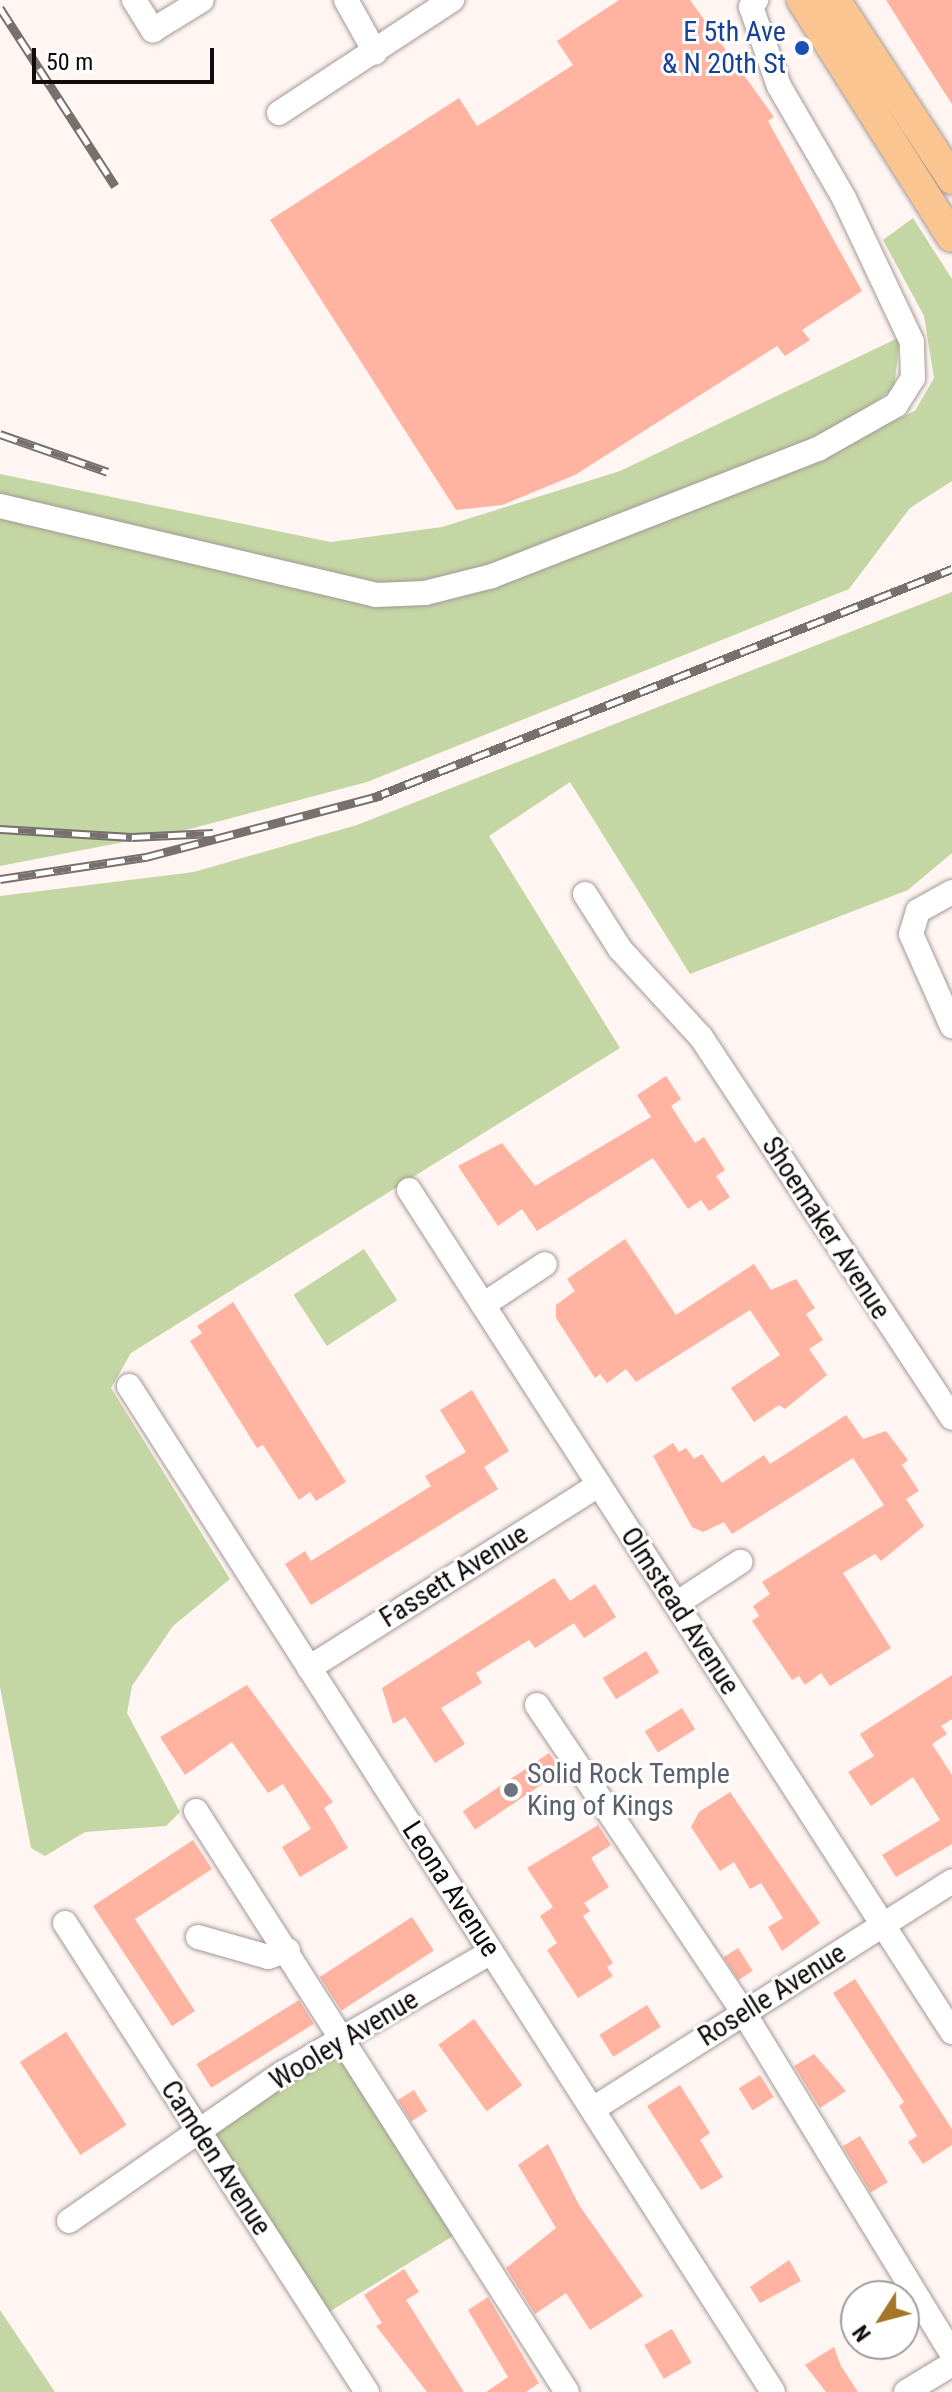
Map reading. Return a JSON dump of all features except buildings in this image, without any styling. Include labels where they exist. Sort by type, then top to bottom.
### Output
[{"type":"main road","points":[[802,0],[952,237]]},
{"type":"main road","points":[[835,0],[952,179]]},
{"type":"street","points":[[134,0],[153,30],[202,0]]},
{"type":"street","points":[[346,0],[375,52]]},
{"type":"street","points":[[279,113],[452,0]]},
{"type":"street","points":[[0,506],[376,595],[425,593],[492,576],[818,449],[896,405],[913,378],[912,342],[844,198],[779,86],[751,7],[756,0]]},
{"type":"street","points":[[952,892],[918,911],[911,934],[952,1026]]},
{"type":"street","name":"Shoemaker Avenue","points":[[585,894],[620,949],[701,1037],[952,1418]]},
{"type":"street","name":"Olmstead Avenue","points":[[409,1190],[952,2032]]},
{"type":"street","points":[[483,1305],[545,1264]]},
{"type":"street","name":"Leona Avenue","points":[[129,1386],[773,2392]]},
{"type":"street","name":"Fassett Avenue","points":[[309,1668],[599,1485]]},
{"type":"street","points":[[676,1604],[740,1562]]},
{"type":"street","points":[[537,1705],[744,2013],[952,2354]]},
{"type":"street","points":[[196,1811],[347,2039],[567,2392]]},
{"type":"street","name":"Roselle Avenue","points":[[593,2109],[952,1881]]},
{"type":"street","name":"Camden Avenue","points":[[65,1923],[367,2392]]},
{"type":"street","points":[[198,1937],[268,1957],[288,1950]]},
{"type":"street","name":"Wooley Avenue","points":[[69,2221],[201,2136],[283,2073],[347,2039],[491,1952]]},
{"type":"street","points":[[906,2392],[952,2364]]},
{"type":"green space","points":[[913,218],[952,279],[952,481],[910,508],[849,589],[367,782],[186,830],[0,866],[0,474],[331,542],[442,527],[620,471],[900,337],[894,388],[784,471],[915,411],[934,378],[924,316],[883,240]]},
{"type":"green space","points":[[952,592],[952,853],[908,890],[690,974],[570,782],[489,836],[620,1048],[131,1353],[111,1388],[230,1579],[173,1626],[132,1686],[127,1713],[180,1812],[166,1826],[85,1832],[45,1856],[31,1848],[0,1687],[0,896],[194,872],[357,825]]},
{"type":"green space","points":[[364,1249],[397,1300],[327,1346],[294,1295]]},
{"type":"green space","points":[[332,2056],[348,2058],[458,2233],[329,2312],[214,2131]]},
{"type":"green space","points":[[0,2310],[55,2392],[0,2392]]},
{"type":"railway","points":[[0,8],[115,186]]},
{"type":"railway","points":[[0,434],[108,472]]},
{"type":"railway","points":[[372,798],[952,569]]},
{"type":"railway","points":[[0,879],[146,857],[382,795]]},
{"type":"railway","points":[[0,829],[132,837],[213,833]]},
{"type":"place","name":"E 5th Ave & N 20th St","points":[[802,48]]},
{"type":"place","name":"Solid Rock Temple King of Kings","points":[[511,1790]]}]
